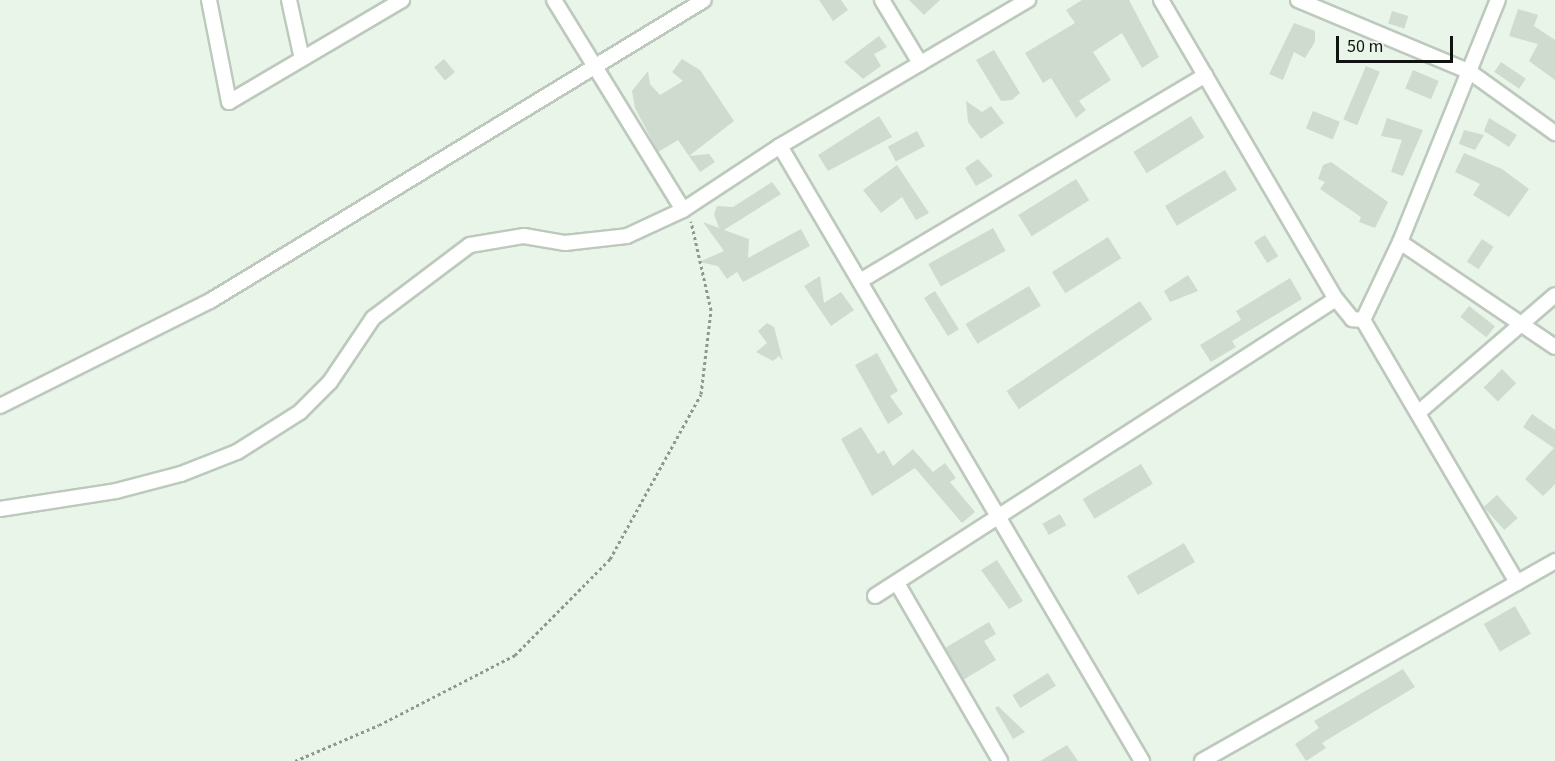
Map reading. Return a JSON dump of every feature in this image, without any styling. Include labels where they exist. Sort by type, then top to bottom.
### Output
[{"type":"street","points":[[209,0],[229,102],[402,0]]},
{"type":"street","points":[[289,0],[302,59]]},
{"type":"street","points":[[554,0],[683,210]]},
{"type":"street","points":[[0,406],[210,302],[595,70],[704,0]]},
{"type":"street","points":[[882,0],[920,63]]},
{"type":"street","points":[[0,509],[116,491],[181,474],[237,452],[300,412],[330,382],[373,318],[470,245],[507,237],[565,243],[627,236],[683,210],[780,146],[1028,0]]},
{"type":"street","points":[[1161,0],[1336,299],[1352,319],[1363,320]]},
{"type":"street","points":[[1298,0],[1470,72],[1555,133]]},
{"type":"street","points":[[1363,320],[1400,242],[1498,0]]},
{"type":"street","points":[[860,281],[1205,75]]},
{"type":"street","points":[[780,146],[1142,761]]},
{"type":"street","points":[[1400,242],[1523,322],[1555,347]]},
{"type":"street","points":[[1419,412],[1555,295]]},
{"type":"street","points":[[876,596],[1336,299]]},
{"type":"street","points":[[1363,320],[1419,412],[1516,583]]},
{"type":"street","points":[[1202,761],[1555,561]]},
{"type":"street","points":[[897,583],[1000,761]]},
{"type":"path","points":[[295,761],[379,725],[515,655],[610,559],[701,394],[711,310],[694,234],[683,210]]},
{"type":"building","points":[[819,0],[841,0],[848,10],[833,21]]},
{"type":"building","points":[[909,0],[940,0],[924,15]]},
{"type":"building","points":[[1082,0],[1129,0],[1159,57],[1142,68],[1122,33],[1093,52],[1111,80],[1079,101],[1086,110],[1076,118],[1051,78],[1043,83],[1025,53],[1075,23],[1066,10]]},
{"type":"building","points":[[1518,9],[1538,15],[1534,26],[1555,40],[1555,80],[1529,61],[1538,44],[1509,36]]},
{"type":"building","points":[[1392,11],[1408,16],[1404,28],[1388,23]]},
{"type":"building","points":[[1294,23],[1315,31],[1315,42],[1305,58],[1294,52],[1283,80],[1269,74]]},
{"type":"building","points":[[879,36],[887,47],[874,54],[881,66],[863,79],[844,62]]},
{"type":"building","points":[[994,50],[1020,93],[1012,100],[1001,101],[976,60]]},
{"type":"building","points":[[444,59],[455,72],[445,80],[434,67]]},
{"type":"building","points":[[682,59],[700,70],[734,121],[689,156],[678,140],[658,152],[635,108],[632,91],[648,71],[650,84],[660,95],[683,81],[672,72]]},
{"type":"building","points":[[1501,62],[1526,79],[1519,89],[1494,72]]},
{"type":"building","points":[[1366,66],[1380,72],[1357,125],[1343,119]]},
{"type":"building","points":[[1413,70],[1439,81],[1431,99],[1405,88]]},
{"type":"building","points":[[966,101],[982,112],[991,106],[1004,123],[981,139],[968,122]]},
{"type":"building","points":[[1313,111],[1340,122],[1333,139],[1306,129]]},
{"type":"building","points":[[879,116],[892,137],[828,171],[818,155]]},
{"type":"building","points":[[1191,116],[1204,137],[1147,173],[1133,152]]},
{"type":"building","points":[[1387,118],[1423,130],[1403,176],[1391,172],[1402,140],[1381,136]]},
{"type":"building","points":[[1489,118],[1517,135],[1509,147],[1484,131]]},
{"type":"building","points":[[1464,130],[1484,135],[1475,150],[1459,144]]},
{"type":"building","points":[[917,131],[925,146],[896,162],[888,146]]},
{"type":"building","points":[[1464,153],[1502,169],[1529,189],[1509,217],[1473,195],[1480,184],[1455,172]]},
{"type":"building","points":[[709,154],[715,162],[700,172],[689,156]]},
{"type":"building","points":[[978,159],[993,176],[976,186],[965,168]]},
{"type":"building","points":[[1331,162],[1388,202],[1375,228],[1359,222],[1361,217],[1320,189],[1325,182],[1318,179],[1323,165]]},
{"type":"building","points":[[897,165],[929,213],[916,220],[902,197],[881,213],[863,190]]},
{"type":"building","points":[[1225,170],[1237,190],[1177,226],[1165,206]]},
{"type":"building","points":[[1076,179],[1089,200],[1032,236],[1018,215]]},
{"type":"building","points":[[772,182],[781,194],[724,230],[749,239],[748,258],[801,229],[810,246],[743,282],[737,272],[727,279],[718,266],[699,262],[724,251],[703,222],[719,228],[714,214],[717,206],[733,207]]},
{"type":"building","points":[[993,228],[1006,251],[941,287],[928,264]]},
{"type":"building","points":[[1265,235],[1278,256],[1267,263],[1254,242]]},
{"type":"building","points":[[1108,237],[1121,258],[1065,293],[1052,272]]},
{"type":"building","points":[[1482,239],[1494,247],[1479,269],[1467,261]]},
{"type":"building","points":[[1188,275],[1198,291],[1170,302],[1164,291]]},
{"type":"building","points":[[820,276],[824,303],[841,292],[854,310],[831,326],[804,286]]},
{"type":"building","points":[[1290,278],[1302,299],[1232,341],[1236,347],[1211,362],[1200,345],[1241,320],[1236,311]]},
{"type":"building","points":[[1029,286],[1041,306],[977,344],[966,324]]},
{"type":"building","points":[[935,291],[959,329],[948,336],[924,298]]},
{"type":"building","points":[[1140,301],[1152,319],[1019,409],[1007,391]]},
{"type":"building","points":[[1469,306],[1495,326],[1486,337],[1460,317]]},
{"type":"building","points":[[767,323],[774,327],[783,361],[779,356],[773,361],[756,352],[767,343],[758,331]]},
{"type":"building","points":[[877,353],[898,391],[890,396],[903,414],[888,424],[855,365]]},
{"type":"building","points":[[1502,369],[1516,383],[1498,402],[1484,387]]},
{"type":"building","points":[[1532,414],[1555,430],[1555,484],[1543,496],[1525,479],[1554,448],[1523,427]]},
{"type":"building","points":[[861,427],[878,454],[884,450],[893,466],[913,449],[933,472],[945,463],[956,478],[950,482],[975,512],[962,523],[915,468],[872,496],[841,439]]},
{"type":"building","points":[[1141,464],[1153,484],[1095,519],[1083,499]]},
{"type":"building","points":[[1497,495],[1518,518],[1504,530],[1484,507]]},
{"type":"building","points":[[1060,514],[1066,525],[1049,535],[1043,524]]},
{"type":"building","points":[[1184,543],[1195,562],[1138,595],[1127,576]]},
{"type":"building","points":[[997,560],[1023,601],[1009,609],[981,570]]},
{"type":"building","points":[[1515,606],[1531,634],[1500,652],[1484,624]]},
{"type":"building","points":[[989,622],[996,634],[984,641],[996,660],[963,680],[945,648]]},
{"type":"building","points":[[1403,669],[1415,687],[1322,743],[1326,748],[1306,761],[1295,744],[1319,728],[1314,721]]},
{"type":"building","points":[[1048,673],[1056,686],[1020,708],[1012,695]]},
{"type":"building","points":[[998,706],[1025,732],[1013,739],[995,708]]},
{"type":"building","points":[[1067,745],[1078,761],[1040,761]]}]
